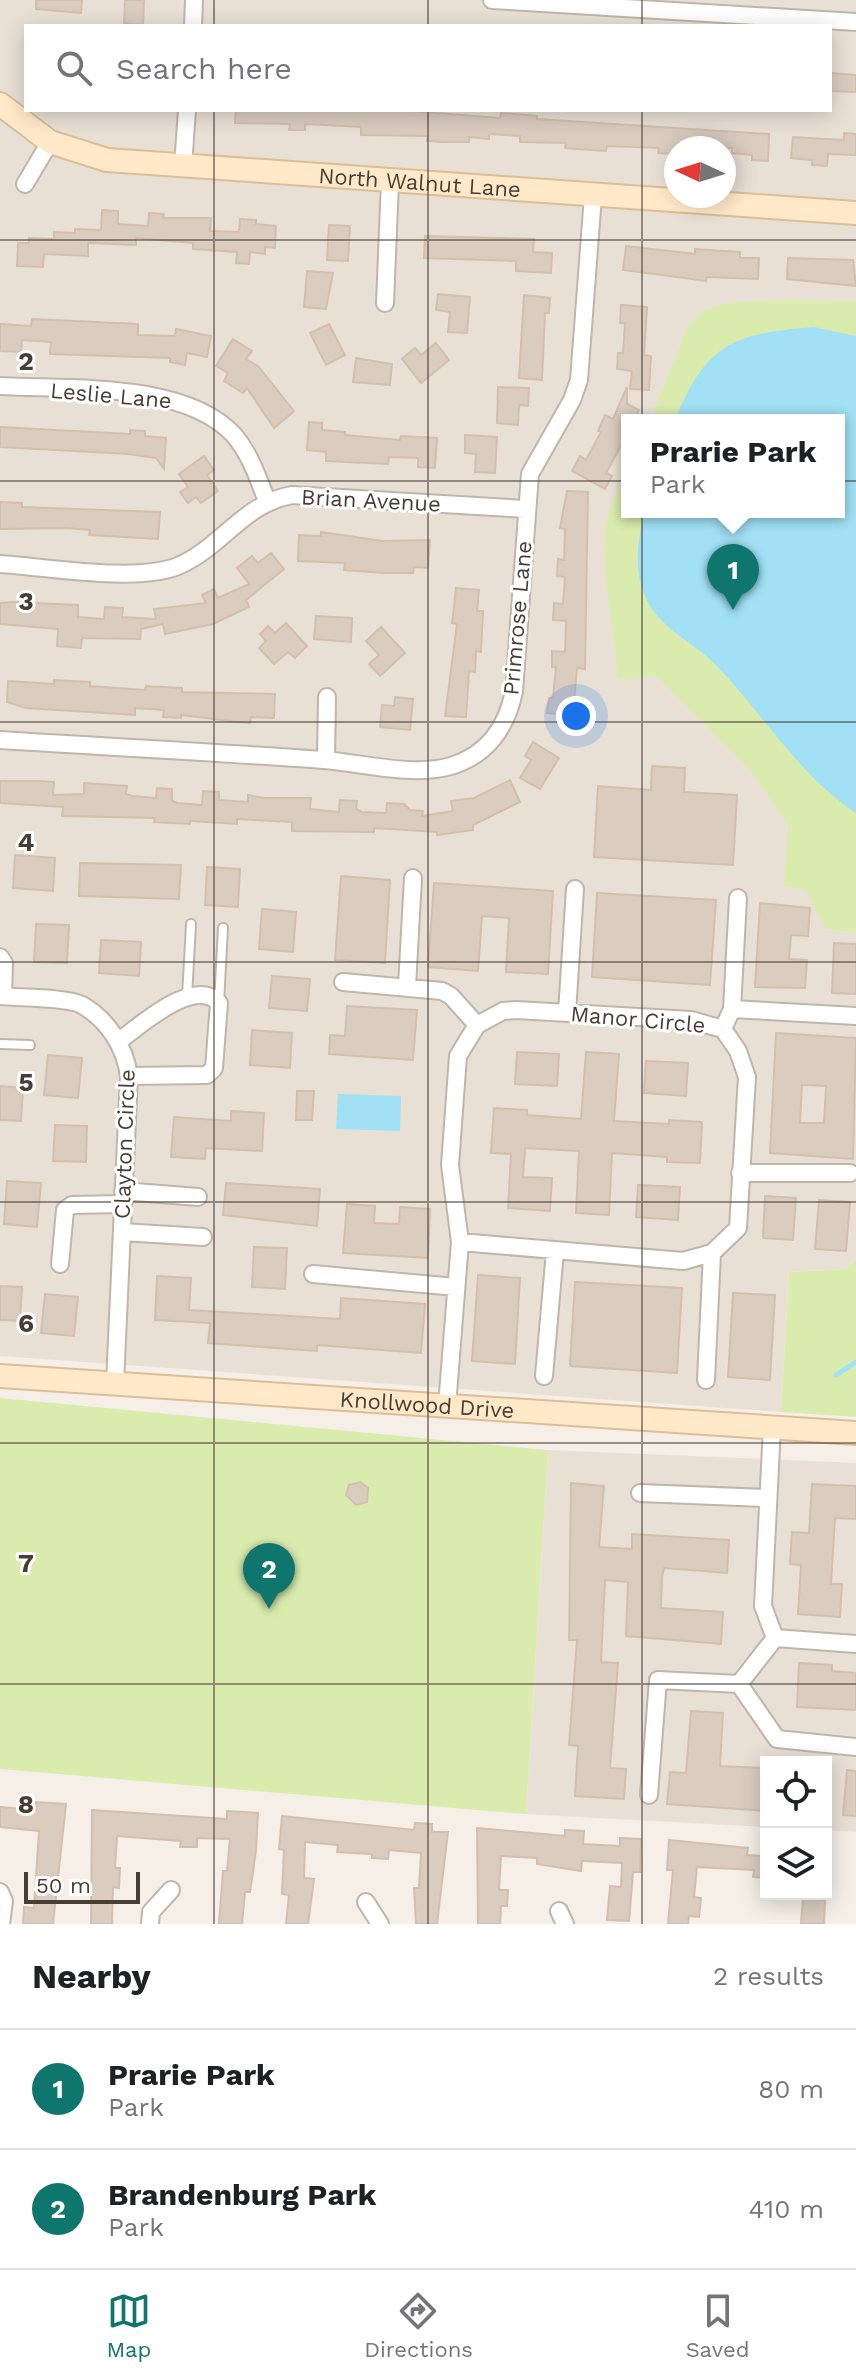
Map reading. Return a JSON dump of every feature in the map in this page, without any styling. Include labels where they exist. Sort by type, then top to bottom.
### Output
[{"type":"street","points":[[193,24],[194,0]]},
{"type":"street","points":[[492,0],[856,22]]},
{"type":"street","name":"North Walnut Lane","points":[[0,104],[50,142],[107,160],[856,213]]},
{"type":"street","points":[[183,166],[187,112]]},
{"type":"street","points":[[25,184],[50,142]]},
{"type":"street","points":[[385,303],[390,181]]},
{"type":"street","name":"Primrose Lane","points":[[0,740],[430,769],[462,761],[490,743],[507,716],[514,691],[526,509],[532,467],[572,400],[579,380],[593,196]]},
{"type":"street","name":"Leslie Lane","points":[[0,386],[153,396],[202,409],[219,421],[243,447],[267,501]]},
{"type":"street","name":"Brian Avenue","points":[[0,564],[139,573],[165,570],[190,560],[267,501],[308,495],[526,509]]},
{"type":"street","points":[[326,760],[327,697]]},
{"type":"street","points":[[407,986],[413,878]]},
{"type":"street","points":[[567,1013],[575,889]]},
{"type":"street","points":[[723,1029],[732,1009],[738,898]]},
{"type":"street","points":[[0,957],[4,963],[2,996]]},
{"type":"street","points":[[343,982],[407,986],[451,996],[477,1025],[458,1056],[455,1088],[450,1165],[460,1242],[447,1406]]},
{"type":"street","name":"Clayton Circle","points":[[2,996],[80,1004],[120,1040],[129,1076],[115,1383]]},
{"type":"street","points":[[120,1040],[187,997],[213,997],[219,1003],[214,1068],[207,1075],[129,1076]]},
{"type":"street","points":[[732,1009],[856,1016]]},
{"type":"street","name":"Manor Circle","points":[[477,1025],[503,1011],[691,1020],[723,1029],[738,1051],[747,1077],[738,1228],[712,1253]]},
{"type":"street","points":[[740,1173],[850,1173]]},
{"type":"street","points":[[60,1264],[65,1210],[72,1205],[122,1198],[198,1197]]},
{"type":"street","points":[[122,1232],[203,1237]]},
{"type":"street","points":[[460,1242],[683,1261],[712,1253],[706,1380]]},
{"type":"street","points":[[544,1376],[555,1251]]},
{"type":"street","points":[[313,1274],[456,1287]]},
{"type":"street","name":"Knollwood Drive","points":[[0,1376],[856,1433]]},
{"type":"street","points":[[772,1427],[763,1606],[775,1638]]},
{"type":"street","points":[[640,1493],[767,1498]]},
{"type":"street","points":[[775,1638],[856,1644]]},
{"type":"street","points":[[739,1684],[775,1638]]},
{"type":"street","points":[[649,1795],[658,1680],[739,1684]]},
{"type":"street","points":[[739,1684],[777,1739],[856,1747]]},
{"type":"street","points":[[150,1924],[151,1912],[171,1890]]},
{"type":"street","points":[[0,1892],[4,1901],[1,1924]]},
{"type":"street","points":[[366,1902],[380,1924]]},
{"type":"lane","points":[[187,997],[191,924]]},
{"type":"lane","points":[[219,1003],[223,928]]},
{"type":"lane","points":[[0,1044],[30,1045]]},
{"type":"shaded area","points":[[0,0],[856,0],[856,896],[826,929],[856,933],[856,1259],[846,1269],[789,1272],[781,1412],[0,1356]]},
{"type":"shaded area","points":[[548,1450],[856,1463],[856,1832],[832,1830],[832,1756],[760,1756],[760,1827],[526,1814]]},
{"type":"green space","points":[[856,301],[856,933],[826,929],[806,890],[784,886],[788,824],[750,770],[656,676],[618,679],[604,549],[606,523],[621,485],[621,518],[845,518],[845,414],[652,414],[687,328],[705,310],[732,302]]},
{"type":"green space","points":[[856,1259],[856,1417],[781,1412],[789,1272],[846,1269]]},
{"type":"green space","points":[[0,1398],[548,1450],[526,1814],[0,1769]]},
{"type":"water","points":[[814,327],[856,336],[856,813],[835,798],[798,762],[714,663],[656,614],[645,595],[639,572],[638,548],[644,518],[845,518],[845,414],[678,414],[699,374],[726,347],[743,339]]},
{"type":"water","points":[[338,1094],[401,1096],[400,1131],[336,1129]]},
{"type":"building","points":[[36,0],[82,0],[81,13],[36,9]]},
{"type":"building","points":[[125,0],[144,0],[143,24],[124,23]]},
{"type":"building","points":[[832,73],[856,75],[856,92],[832,91]]},
{"type":"building","points":[[236,112],[424,112],[500,118],[501,113],[537,116],[537,119],[769,134],[768,161],[752,160],[752,155],[736,153],[736,136],[664,136],[664,153],[658,153],[659,148],[607,146],[606,151],[565,148],[566,143],[520,142],[520,136],[489,134],[489,139],[469,137],[469,142],[427,141],[428,136],[361,135],[361,127],[305,124],[305,130],[289,130],[290,124],[235,123]]},
{"type":"building","points":[[844,133],[856,134],[856,155],[828,154],[827,166],[812,165],[812,160],[791,158],[793,137],[844,140]]},
{"type":"building","points":[[102,210],[118,211],[118,224],[148,226],[149,213],[164,214],[163,218],[211,218],[210,231],[239,232],[240,219],[256,220],[256,224],[276,226],[275,248],[265,247],[265,254],[250,252],[249,264],[236,263],[237,252],[193,249],[193,243],[136,238],[136,245],[88,243],[88,256],[44,254],[43,267],[17,266],[18,243],[29,243],[29,238],[54,239],[54,232],[101,230]]},
{"type":"building","points":[[329,225],[350,226],[348,261],[327,260]]},
{"type":"building","points":[[425,236],[534,239],[533,252],[552,253],[551,273],[516,271],[516,261],[424,258]]},
{"type":"building","points":[[626,246],[695,254],[695,249],[740,252],[740,258],[759,258],[758,279],[707,277],[706,281],[623,270]]},
{"type":"building","points":[[788,258],[853,260],[856,286],[787,279]]},
{"type":"building","points":[[307,271],[333,273],[326,309],[304,307]]},
{"type":"building","points":[[438,294],[470,297],[467,333],[448,332],[450,312],[436,310]]},
{"type":"building","points":[[524,295],[550,298],[549,313],[545,313],[542,380],[519,378]]},
{"type":"building","points":[[621,305],[647,307],[644,355],[651,356],[649,390],[630,389],[632,371],[617,369],[618,353],[623,353],[625,323],[620,323]]},
{"type":"building","points":[[32,319],[138,324],[138,335],[175,336],[176,329],[211,336],[207,357],[187,353],[185,365],[170,362],[170,358],[50,354],[51,342],[22,340],[21,352],[0,351],[0,324],[31,326]]},
{"type":"building","points":[[329,324],[345,355],[326,365],[310,333]]},
{"type":"building","points":[[233,339],[252,351],[246,359],[258,366],[294,411],[274,428],[247,388],[243,393],[224,381],[228,373],[216,366]]},
{"type":"building","points":[[436,343],[449,360],[421,383],[402,359],[415,348],[421,355]]},
{"type":"building","points":[[356,358],[392,364],[390,385],[353,382]]},
{"type":"building","points":[[498,387],[529,388],[528,406],[519,405],[518,425],[497,423]]},
{"type":"building","points":[[627,387],[627,404],[639,410],[637,414],[621,414],[621,446],[606,473],[612,476],[605,489],[572,471],[580,456],[586,460],[601,432],[598,431],[605,415],[613,419]]},
{"type":"building","points":[[309,422],[322,423],[322,430],[345,432],[345,435],[400,440],[401,436],[437,438],[435,468],[418,467],[418,458],[389,457],[388,464],[326,461],[326,452],[307,450]]},
{"type":"building","points":[[0,427],[130,434],[130,430],[145,431],[145,436],[166,438],[164,469],[156,458],[128,454],[0,447]]},
{"type":"building","points":[[465,435],[497,437],[495,473],[475,472],[476,454],[465,453]]},
{"type":"building","points":[[204,456],[214,470],[207,475],[218,491],[201,503],[196,497],[188,503],[180,492],[188,487],[179,474]]},
{"type":"building","points":[[567,491],[588,492],[585,669],[577,668],[573,715],[547,713],[549,698],[553,698],[556,667],[552,667],[552,651],[565,652],[566,621],[553,620],[554,603],[563,604],[565,577],[557,576],[558,559],[564,560],[565,529],[560,528]]},
{"type":"building","points":[[0,502],[22,503],[22,507],[160,512],[158,539],[89,535],[90,530],[65,528],[0,529]]},
{"type":"building","points":[[321,532],[383,541],[430,540],[428,568],[414,567],[413,573],[384,573],[344,570],[345,563],[298,561],[299,535],[321,536]]},
{"type":"building","points":[[271,553],[284,569],[246,600],[249,607],[213,624],[165,634],[163,624],[141,629],[140,639],[82,638],[81,648],[57,646],[58,629],[0,624],[0,603],[12,602],[78,605],[78,617],[104,619],[105,607],[123,608],[122,617],[156,619],[154,609],[206,603],[202,595],[214,589],[218,598],[249,584],[237,568],[252,556],[258,563]]},
{"type":"building","points":[[456,588],[479,590],[477,611],[483,611],[481,652],[476,651],[475,672],[469,671],[466,717],[445,716],[457,624],[452,623]]},
{"type":"building","points":[[316,616],[352,618],[351,642],[314,639]]},
{"type":"building","points":[[286,623],[307,646],[295,658],[288,652],[274,664],[259,648],[266,641],[260,634],[268,626],[275,633]]},
{"type":"building","points":[[381,627],[405,653],[380,676],[369,664],[379,655],[366,641]]},
{"type":"building","points":[[54,680],[145,690],[146,686],[182,688],[182,692],[275,694],[274,718],[251,717],[250,723],[181,715],[181,718],[163,717],[164,710],[135,708],[135,715],[26,708],[7,702],[8,681],[54,684]]},
{"type":"building","points":[[395,697],[413,699],[410,730],[380,727],[382,705],[394,706]]},
{"type":"building","points":[[533,742],[559,758],[540,789],[520,778],[531,760],[525,756]]},
{"type":"building","points":[[652,766],[685,768],[684,792],[737,795],[733,865],[594,857],[598,786],[651,790]]},
{"type":"building","points":[[510,780],[520,802],[473,825],[473,830],[437,835],[437,832],[374,828],[374,832],[292,831],[292,822],[237,819],[237,824],[190,821],[190,824],[154,822],[155,818],[62,816],[63,807],[0,803],[0,781],[37,781],[54,782],[53,795],[84,794],[84,783],[127,786],[126,794],[156,798],[157,788],[172,789],[172,801],[178,803],[202,805],[203,791],[219,792],[219,800],[248,802],[248,795],[311,798],[310,809],[339,812],[340,800],[357,801],[356,809],[362,812],[386,813],[387,803],[404,804],[410,810],[423,811],[422,816],[453,811],[451,801],[474,798]]},
{"type":"building","points":[[15,855],[55,858],[53,891],[13,888]]},
{"type":"building","points":[[80,863],[181,865],[179,899],[79,896]]},
{"type":"building","points":[[207,867],[240,869],[238,907],[205,905]]},
{"type":"building","points":[[341,876],[390,880],[385,963],[335,960]]},
{"type":"building","points":[[434,883],[553,891],[548,974],[506,972],[509,918],[482,916],[478,971],[428,967]]},
{"type":"building","points":[[597,893],[716,900],[710,985],[592,977]]},
{"type":"building","points":[[760,903],[810,908],[808,936],[791,935],[789,959],[807,960],[805,988],[755,987]]},
{"type":"building","points":[[262,909],[296,912],[293,952],[259,949]]},
{"type":"building","points":[[36,924],[69,925],[67,963],[34,962]]},
{"type":"building","points":[[101,940],[141,942],[139,976],[99,973]]},
{"type":"building","points":[[834,943],[856,944],[856,994],[832,993]]},
{"type":"building","points":[[272,976],[310,979],[307,1011],[269,1008]]},
{"type":"building","points":[[347,1006],[417,1010],[413,1060],[329,1054],[330,1035],[345,1036]]},
{"type":"building","points":[[252,1030],[292,1033],[290,1068],[250,1065]]},
{"type":"building","points":[[776,1033],[856,1038],[853,1159],[770,1153]],"holes":[[[802,1085],[826,1086],[824,1123],[800,1123]]]},
{"type":"building","points":[[517,1052],[559,1054],[557,1086],[515,1084]]},
{"type":"building","points":[[586,1052],[619,1054],[614,1121],[702,1122],[700,1163],[667,1162],[667,1157],[612,1153],[609,1215],[576,1213],[579,1151],[525,1148],[523,1177],[552,1178],[550,1211],[508,1208],[511,1154],[491,1153],[494,1108],[527,1110],[527,1115],[581,1119]]},
{"type":"building","points":[[48,1055],[82,1058],[78,1098],[44,1095]]},
{"type":"building","points":[[646,1061],[688,1063],[686,1096],[644,1093]]},
{"type":"building","points":[[0,1086],[23,1088],[21,1121],[0,1120]]},
{"type":"building","points":[[297,1091],[314,1091],[312,1120],[296,1120]]},
{"type":"building","points":[[231,1111],[264,1113],[262,1151],[206,1148],[205,1159],[171,1157],[174,1117],[231,1121]]},
{"type":"building","points":[[55,1125],[87,1126],[86,1162],[53,1161]]},
{"type":"building","points":[[7,1181],[41,1183],[37,1227],[4,1224]]},
{"type":"building","points":[[226,1183],[320,1189],[317,1226],[223,1215]]},
{"type":"building","points":[[638,1185],[680,1187],[678,1220],[636,1217]]},
{"type":"building","points":[[765,1196],[796,1198],[793,1240],[763,1238]]},
{"type":"building","points":[[819,1200],[850,1202],[846,1251],[815,1249]]},
{"type":"building","points":[[347,1204],[375,1206],[374,1223],[399,1224],[400,1207],[430,1209],[428,1258],[343,1253]]},
{"type":"building","points":[[254,1247],[287,1248],[285,1289],[252,1287]]},
{"type":"building","points":[[478,1275],[520,1278],[515,1364],[472,1361]]},
{"type":"building","points":[[157,1276],[191,1278],[189,1310],[340,1319],[341,1298],[425,1304],[421,1353],[317,1345],[317,1351],[208,1343],[210,1323],[155,1320]]},
{"type":"building","points":[[575,1282],[682,1288],[677,1373],[570,1366]]},
{"type":"building","points":[[0,1286],[22,1287],[20,1321],[0,1320]]},
{"type":"building","points":[[733,1293],[775,1295],[770,1380],[728,1377]]},
{"type":"building","points":[[45,1294],[78,1297],[74,1336],[41,1333]]},
{"type":"building","points":[[360,1482],[368,1488],[367,1502],[356,1505],[346,1495],[349,1485]]},
{"type":"building","points":[[571,1483],[604,1486],[599,1547],[632,1549],[632,1534],[729,1540],[727,1573],[664,1568],[662,1577],[661,1608],[723,1612],[721,1644],[626,1636],[628,1582],[605,1580],[601,1662],[618,1663],[610,1768],[626,1769],[624,1799],[575,1796],[578,1746],[569,1745],[577,1640],[569,1640]]},
{"type":"building","points":[[812,1484],[856,1486],[856,1519],[835,1518],[831,1584],[842,1584],[840,1617],[798,1614],[801,1565],[790,1564],[792,1532],[809,1533]]},
{"type":"building","points":[[799,1663],[832,1665],[832,1671],[856,1673],[856,1710],[797,1707]]},
{"type":"building","points":[[691,1711],[723,1713],[720,1766],[760,1768],[760,1811],[667,1804],[670,1772],[686,1773]]},
{"type":"building","points":[[847,1770],[856,1771],[856,1816],[843,1815]]},
{"type":"building","points":[[36,1802],[66,1804],[53,1924],[23,1924],[24,1907],[34,1908],[39,1831],[0,1827],[0,1807],[36,1810]]},
{"type":"building","points":[[92,1810],[227,1819],[227,1811],[258,1813],[256,1851],[250,1892],[245,1892],[242,1924],[219,1924],[223,1871],[227,1871],[230,1839],[197,1838],[197,1847],[180,1847],[181,1841],[117,1836],[115,1868],[120,1868],[119,1888],[113,1887],[112,1924],[91,1924]]},
{"type":"building","points":[[282,1816],[414,1830],[415,1823],[432,1824],[432,1832],[448,1832],[437,1924],[416,1924],[414,1888],[419,1888],[421,1853],[389,1850],[388,1859],[372,1858],[372,1854],[337,1852],[338,1845],[305,1842],[304,1878],[314,1879],[308,1924],[286,1924],[289,1895],[282,1894],[284,1850],[279,1849]]},
{"type":"building","points":[[477,1828],[565,1836],[565,1830],[584,1831],[583,1844],[620,1846],[620,1838],[641,1839],[640,1872],[633,1872],[629,1921],[607,1920],[610,1886],[621,1887],[622,1863],[582,1861],[581,1871],[537,1864],[537,1858],[501,1856],[499,1890],[508,1890],[507,1906],[501,1906],[500,1924],[478,1924]]},
{"type":"building","points":[[669,1840],[748,1848],[747,1855],[760,1856],[760,1878],[753,1877],[754,1870],[697,1867],[694,1897],[701,1898],[699,1917],[689,1916],[688,1924],[668,1924],[673,1870],[667,1870]]},
{"type":"building","points":[[803,1900],[825,1900],[824,1923],[801,1924]]},
{"type":"waterway","points":[[836,1375],[856,1362]]},
{"type":"place","name":"Prarie Park","points":[[733,610]]},
{"type":"place","name":"Brandenburg Park","points":[[269,1609]]}]
